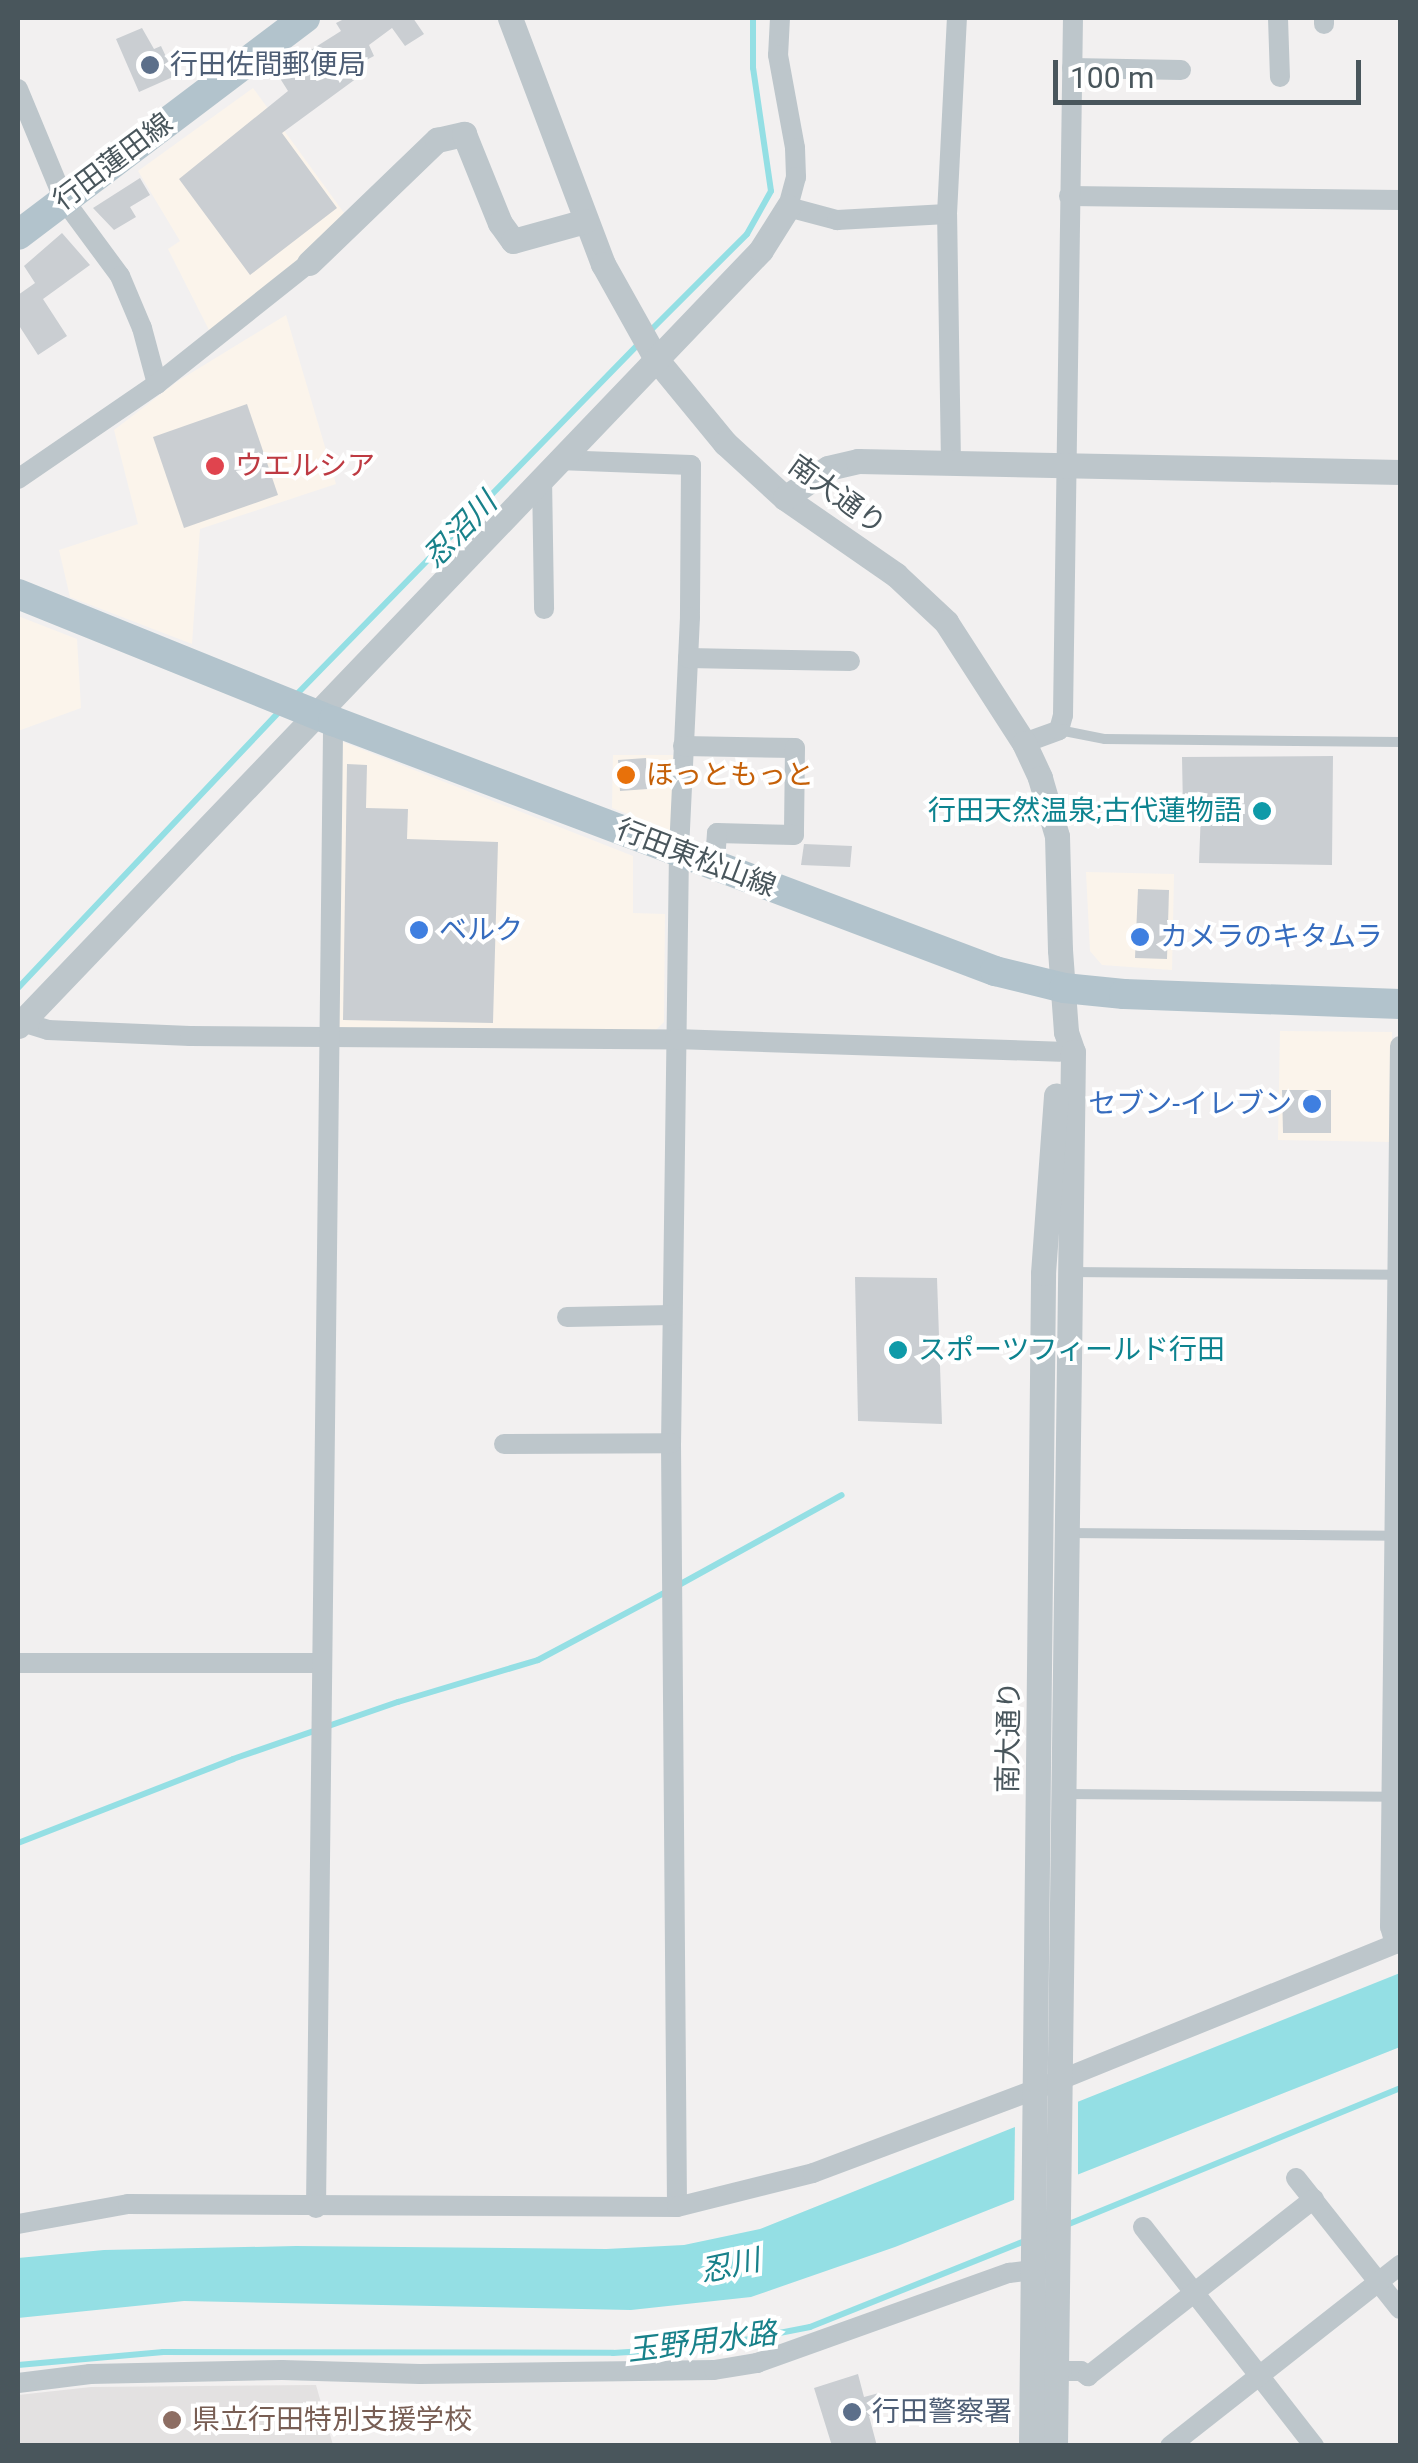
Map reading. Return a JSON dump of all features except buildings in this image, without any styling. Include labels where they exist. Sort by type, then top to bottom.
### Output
[{"type":"main road","name":"行田蓮田線","points":[[18,235],[302,18]]},
{"type":"main road","name":"行田東松山線","points":[[18,594],[325,717],[995,971],[1064,988],[1194,998],[1400,1004]]},
{"type":"street","name":"南大通り","points":[[510,18],[585,221],[624,309],[656,359],[725,443],[785,498],[896,575],[946,622],[1024,743],[1040,778],[1057,836],[1064,988],[1043,1273],[1054,1533]]},
{"type":"street","points":[[20,1024],[325,717],[550,468],[761,250],[788,207],[796,176],[795,148],[778,55],[780,18]]},
{"type":"street","points":[[951,464],[947,214],[957,18]]},
{"type":"street","points":[[1024,743],[1060,730],[1074,18]]},
{"type":"street","points":[[1278,18],[1280,77]]},
{"type":"street","points":[[1072,68],[1181,70]]},
{"type":"street","points":[[18,88],[64,200],[120,276],[142,328],[158,384]]},
{"type":"street","points":[[18,479],[86,437],[158,384],[309,263],[437,140],[464,134],[500,223],[513,240],[585,221]]},
{"type":"street","points":[[1069,196],[1400,200]]},
{"type":"street","points":[[788,207],[836,220],[947,214]]},
{"type":"street","points":[[785,498],[841,462],[1400,472]]},
{"type":"street","points":[[550,468],[690,465],[688,658],[675,1039],[671,1443],[677,2207]]},
{"type":"street","points":[[544,609],[550,468]]},
{"type":"street","points":[[688,658],[850,661]]},
{"type":"street","points":[[316,2208],[327,1037],[325,717]]},
{"type":"street","points":[[684,746],[796,748],[794,835],[716,833],[715,865]]},
{"type":"street","points":[[20,1024],[48,1030],[327,1037],[1063,1042]]},
{"type":"street","name":"南大通り","points":[[1037,2443],[1023,2324],[1041,2262],[1048,2218],[1054,1533],[1070,1272],[1073,1052],[1063,1042]]},
{"type":"street","points":[[18,2224],[128,2204],[677,2207],[814,2173],[1047,2091],[1398,1943],[1390,1927],[1400,1046]]},
{"type":"street","points":[[567,1317],[672,1315]]},
{"type":"street","points":[[504,1444],[671,1443]]},
{"type":"street","points":[[18,1663],[321,1663]]},
{"type":"street","points":[[1296,2178],[1400,2309]]},
{"type":"street","points":[[1056,2371],[1082,2372],[1088,2376],[1314,2199]]},
{"type":"street","points":[[1143,2227],[1314,2446]]},
{"type":"street","name":"南大通り","points":[[1037,2443],[1056,2371],[1057,2336],[1041,2262]]},
{"type":"street","points":[[18,2383],[90,2374],[282,2370],[420,2374],[714,2370],[757,2363],[1041,2262]]},
{"type":"street","points":[[1170,2446],[1400,2265]]},
{"type":"lane","points":[[1060,730],[1105,739],[1400,742]]},
{"type":"lane","points":[[1043,1273],[1399,1275]]},
{"type":"lane","points":[[1054,1533],[1397,1536]]},
{"type":"lane","points":[[1051,1794],[1391,1797]]},
{"type":"lane","points":[[1023,2324],[1057,2336]]},
{"type":"shaded area","points":[[253,88],[347,217],[304,260],[211,334],[168,249],[180,241],[138,171]]},
{"type":"shaded area","points":[[286,315],[336,484],[200,529],[192,644],[70,597],[59,550],[138,524],[114,430],[178,381]]},
{"type":"shaded area","points":[[18,616],[77,639],[81,708],[18,731]]},
{"type":"shaded area","points":[[343,742],[633,856],[633,913],[665,914],[664,1022],[656,1030],[340,1028],[332,1021]]},
{"type":"shaded area","points":[[613,755],[673,755],[671,831],[612,808]]},
{"type":"shaded area","points":[[1086,872],[1174,874],[1172,970],[1102,965],[1090,951]]},
{"type":"shaded area","points":[[1280,1031],[1392,1032],[1392,1142],[1278,1140]]},
{"type":"shaded area","name":"県立行田特別支援学校","points":[[316,2385],[333,2445],[18,2445],[18,2395],[91,2387]]},
{"type":"water","name":"忍川","points":[[1400,1973],[1400,2047],[895,2247],[751,2297],[631,2310],[184,2301],[18,2318],[18,2258],[104,2250],[296,2246],[606,2249],[684,2245],[760,2229]]},
{"type":"pier","points":[[1078,2098],[1078,2181],[1014,2206],[1015,2123]]},
{"type":"waterway","name":"忍沼川","points":[[648,333],[747,234],[771,191],[753,68],[753,18]]},
{"type":"waterway","name":"忍沼川","points":[[296,695],[640,342]]},
{"type":"waterway","name":"忍沼川","points":[[18,988],[280,711]]},
{"type":"waterway","points":[[677,1586],[842,1495]]},
{"type":"waterway","points":[[18,1843],[233,1759],[398,1702],[538,1660],[666,1592]]},
{"type":"waterway","name":"玉野用水路","points":[[1064,2226],[1400,2088]]},
{"type":"waterway","name":"玉野用水路","points":[[18,2365],[163,2352],[613,2353],[708,2347],[810,2327],[1025,2241]]},
{"type":"place","name":"行田佐間郵便局","points":[[150,65]]},
{"type":"place","name":"ウエルシア","points":[[215,466]]},
{"type":"place","name":"ほっともっと","points":[[626,775]]},
{"type":"place","name":"行田天然温泉;古代蓮物語","points":[[1262,811]]},
{"type":"place","name":"ベルク","points":[[419,930]]},
{"type":"place","name":"カメラのキタムラ","points":[[1140,937]]},
{"type":"place","name":"セブン-イレブン","points":[[1312,1104]]},
{"type":"place","name":"スポーツフィールド行田","points":[[898,1350]]},
{"type":"place","name":"行田警察署","points":[[852,2412]]},
{"type":"place","name":"県立行田特別支援学校","points":[[172,2420]]}]
